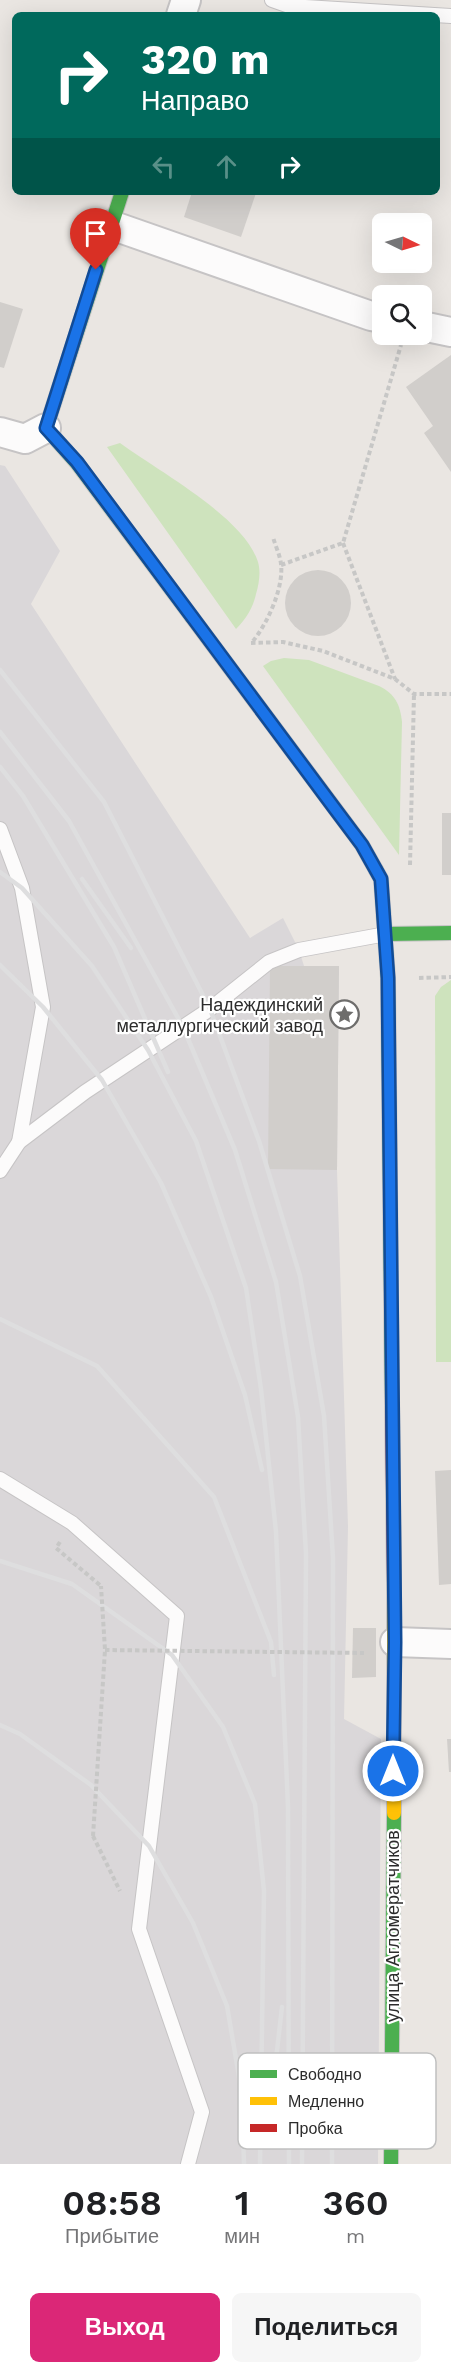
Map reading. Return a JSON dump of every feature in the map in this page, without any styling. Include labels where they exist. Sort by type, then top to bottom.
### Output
[{"type":"street","points":[[0,432],[25,439],[46,428],[121,195]]},
{"type":"street","points":[[111,225],[372,316]]},
{"type":"street","points":[[432,328],[451,332]]},
{"type":"street","name":"улица Агломератчиков","points":[[46,428],[77,462],[362,845],[381,879],[388,978],[395,1642],[392,2053]]},
{"type":"street","points":[[386,934],[451,933]]},
{"type":"street","points":[[395,1642],[451,1644]]},
{"type":"street","name":"улица Агломератчиков","points":[[391,2149],[391,2164]]},
{"type":"lane","points":[[272,0],[289,6],[386,12]]},
{"type":"lane","points":[[0,830],[22,888],[43,1007],[19,1142]]},
{"type":"lane","points":[[0,1171],[19,1142],[85,1092],[210,1009],[269,962],[299,950],[386,934]]},
{"type":"lane","points":[[0,1479],[72,1523],[177,1616],[139,1929],[202,2112],[188,2164]]},
{"type":"path","points":[[395,679],[343,543],[402,345]]},
{"type":"path","points":[[226,663],[252,642],[266,625],[276,599],[281,565],[273,537]]},
{"type":"path","points":[[281,565],[343,543]]},
{"type":"path","points":[[252,642],[283,642],[323,651],[395,679],[414,694],[451,694]]},
{"type":"path","points":[[381,879],[410,880],[414,694]]},
{"type":"path","points":[[56,1548],[101,1586],[105,1650],[93,1836],[139,1929]]},
{"type":"path","points":[[105,1650],[364,1653]]},
{"type":"shaded area","name":"Надеждинский металлургический завод","points":[[0,465],[5,466],[60,551],[31,604],[250,938],[283,918],[299,950],[304,966],[339,966],[337,1170],[348,1527],[344,1719],[381,1739],[379,2053],[238,2053],[238,2149],[378,2149],[378,2164],[0,2164]]},
{"type":"green space","points":[[120,443],[198,496],[236,528],[250,545],[258,562],[259,582],[251,609],[236,629],[107,447]]},
{"type":"green space","points":[[284,658],[309,660],[379,686],[396,700],[402,722],[399,855],[263,666],[271,661]]},
{"type":"green space","points":[[451,980],[451,1362],[436,1362],[435,996],[441,987]]},
{"type":"building","points":[[191,195],[255,195],[241,237],[184,217]]},
{"type":"building","points":[[0,302],[23,309],[4,368],[0,367]]},
{"type":"building","points":[[451,355],[451,472],[424,433],[433,426],[406,387]]},
{"type":"building","points":[[318,570],[330,573],[341,580],[348,591],[351,603],[348,615],[341,626],[330,633],[318,636],[306,633],[295,626],[288,615],[285,603],[288,591],[295,580],[306,573]]},
{"type":"building","points":[[442,813],[451,813],[451,875],[442,875]]},
{"type":"building","points":[[270,966],[339,966],[337,1170],[268,1169]]},
{"type":"building","points":[[451,1470],[451,1584],[439,1585],[435,1471]]},
{"type":"building","points":[[353,1628],[376,1628],[376,1677],[352,1678]]},
{"type":"building","points":[[447,1739],[451,1739],[451,1772],[449,1772]]},
{"type":"railway","points":[[0,670],[104,802],[210,1009],[259,1141],[300,1276],[324,1416],[333,1558],[332,2053]]},
{"type":"railway","points":[[0,732],[69,821],[183,1027],[235,1150],[276,1282],[298,1417],[306,1554],[303,2053]]},
{"type":"railway","points":[[0,767],[23,796],[114,947],[168,1072]]},
{"type":"railway","points":[[0,872],[22,888],[92,966],[148,1050],[196,1141],[246,1288],[261,1389],[276,1532],[288,1807],[289,2053]]},
{"type":"railway","points":[[82,879],[131,948]]},
{"type":"railway","points":[[0,965],[43,1007],[102,1080],[161,1183],[211,1297],[245,1395],[262,1470]]},
{"type":"railway","points":[[0,1319],[97,1366],[214,1497],[271,1642],[274,1675]]},
{"type":"railway","points":[[0,1561],[72,1584],[172,1655],[223,1727],[255,1804],[264,1891],[262,2053]]},
{"type":"railway","points":[[0,1725],[20,1734],[91,1785],[149,1846],[193,1923],[227,2006],[238,2071]]},
{"type":"railway","points":[[277,2053],[282,2007]]},
{"type":"railway","points":[[244,2149],[244,2164]]},
{"type":"railway","points":[[260,2149],[260,2164]]},
{"type":"railway","points":[[289,2149],[289,2164]]},
{"type":"railway","points":[[302,2149],[302,2164]]},
{"type":"railway","points":[[332,2149],[332,2164]]},
{"type":"traffic: fast","points":[[121,195],[46,428],[77,463],[192,617]]},
{"type":"traffic: fast","points":[[376,870],[381,879],[388,978],[392,1399]]},
{"type":"traffic: fast","points":[[386,934],[451,933]]},
{"type":"traffic: fast","points":[[392,2053],[394,1813]]},
{"type":"traffic: fast","points":[[391,2149],[391,2164]]},
{"type":"traffic: slow","points":[[192,617],[362,845],[376,870]]},
{"type":"traffic: slow","points":[[394,1582],[394,1813]]},
{"type":"traffic: jam","points":[[392,1399],[394,1582]]},
{"type":"place","name":"Надеждинский металлургический завод","points":[[344,1015]]},
{"type":"route","points":[[96,270],[46,428],[77,462],[362,845],[381,879],[388,978],[395,1642],[393,1771]]}]
